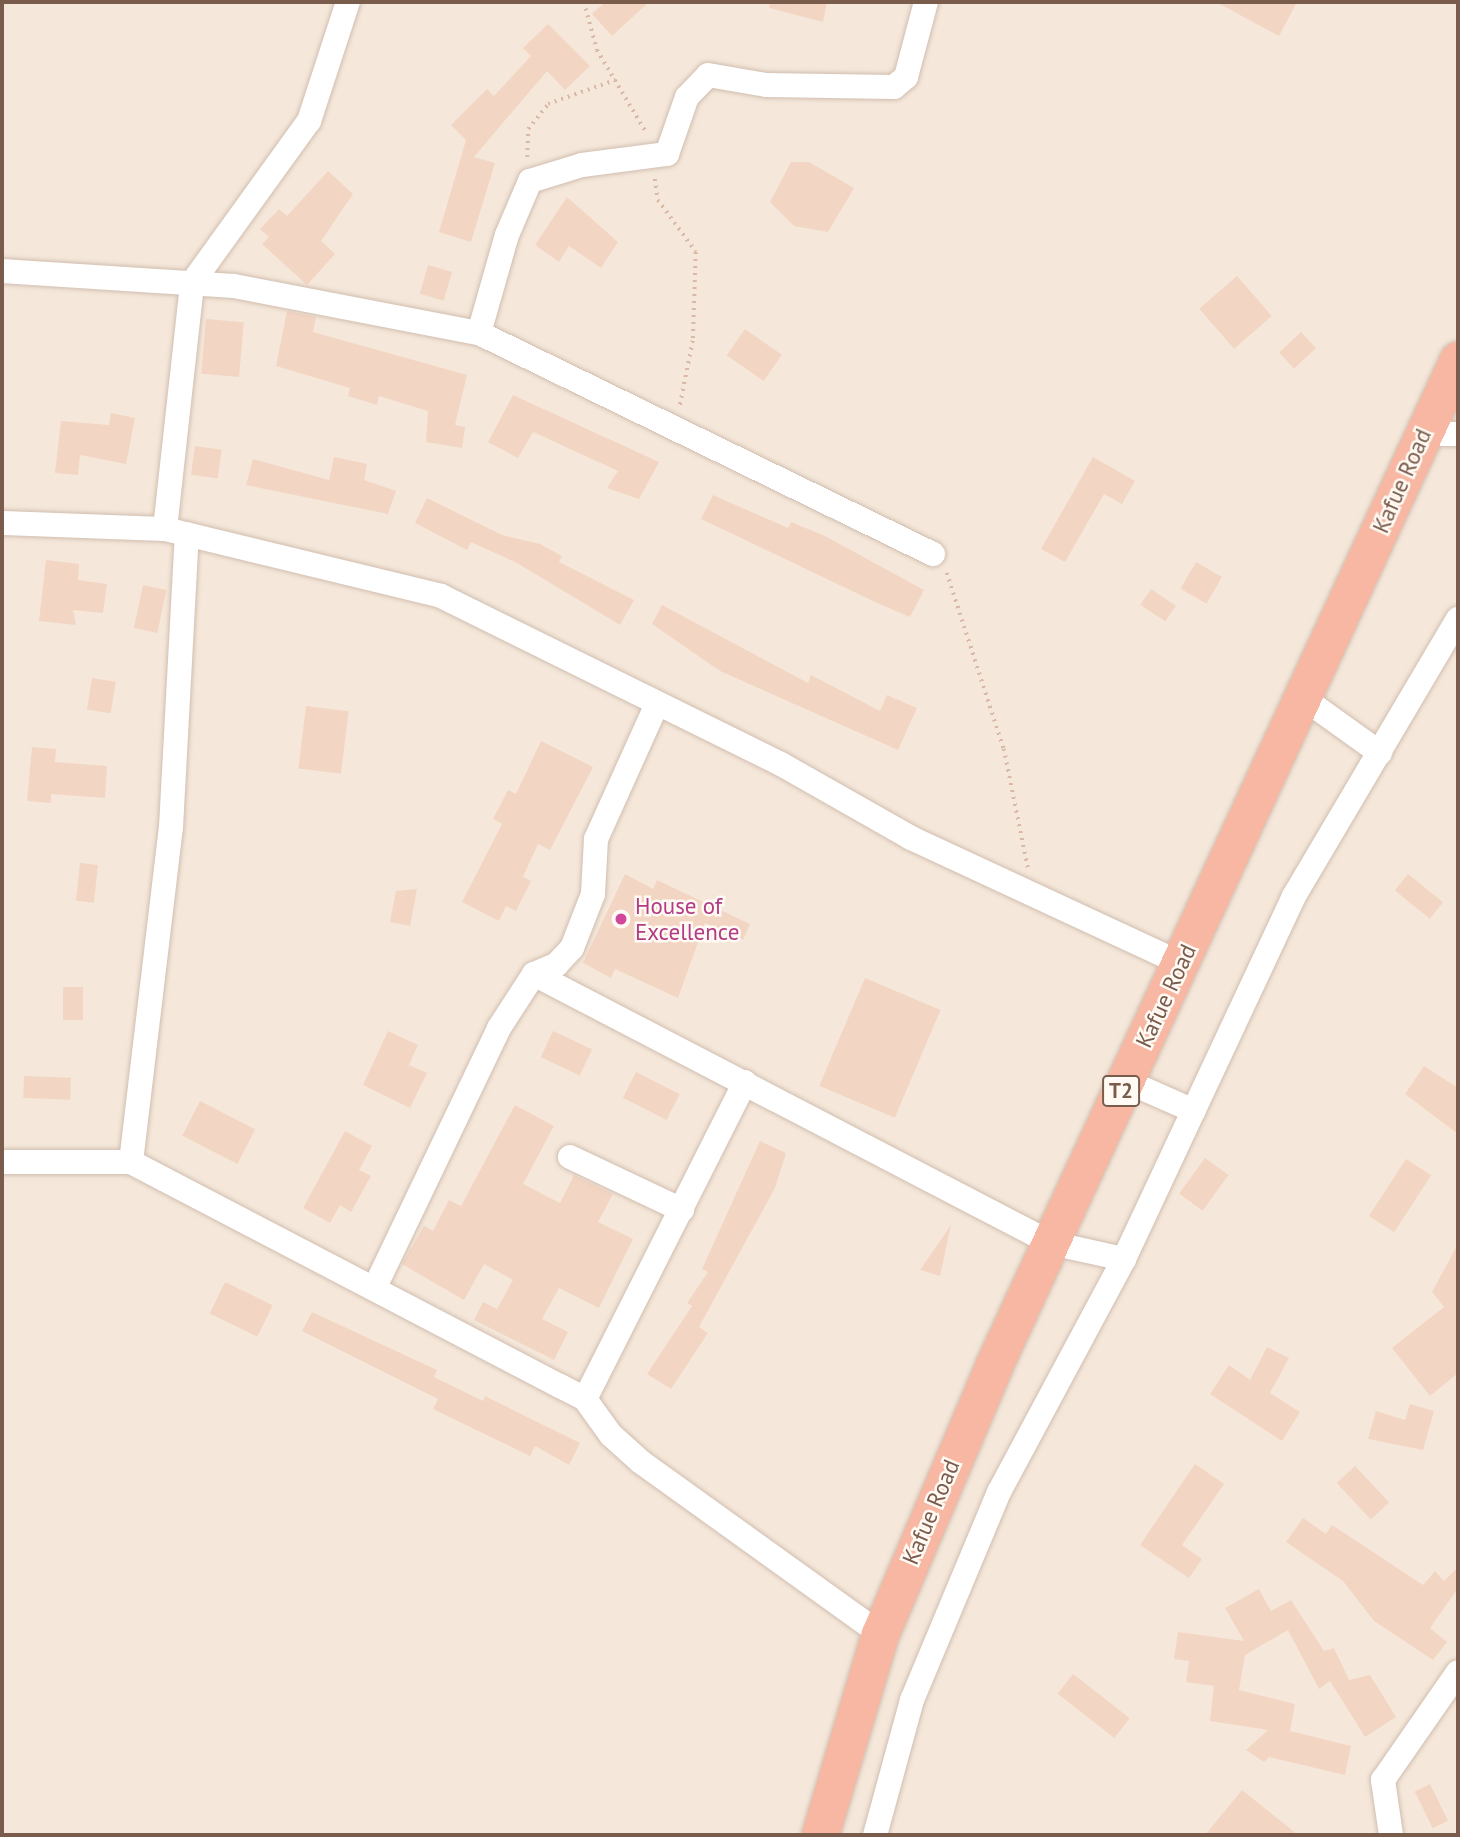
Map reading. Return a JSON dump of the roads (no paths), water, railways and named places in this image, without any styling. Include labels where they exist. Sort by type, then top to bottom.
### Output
[{"type":"highway","name":"Kafue Road","points":[[820,1835],[880,1634],[1051,1243],[1180,963],[1306,700],[1422,434],[1458,360]]},
{"type":"street","points":[[131,1161],[171,827],[176,531],[192,283],[309,121],[348,2]]},
{"type":"street","points":[[479,333],[506,235],[530,181],[582,165],[652,158],[673,149],[687,97],[708,75],[766,85],[894,87],[906,77],[926,2]]},
{"type":"street","points":[[2,271],[192,283],[479,333],[675,432],[933,554]]},
{"type":"street","points":[[1422,434],[1458,434]]},
{"type":"street","points":[[2,523],[176,531],[441,596],[1029,894],[1180,963]]},
{"type":"street","points":[[875,1835],[912,1700],[999,1492],[1124,1259],[1294,896],[1458,619]]},
{"type":"street","points":[[1306,700],[1380,753]]},
{"type":"street","points":[[375,1287],[499,1028],[534,974],[557,964],[584,922],[596,839],[657,704]]},
{"type":"street","points":[[534,974],[1051,1243],[1124,1259]]},
{"type":"street","points":[[1126,1081],[1194,1111]]},
{"type":"street","points":[[585,1399],[745,1082]]},
{"type":"street","points":[[570,1157],[682,1210]]},
{"type":"street","points":[[2,1163],[131,1161],[585,1399],[611,1436],[641,1462],[880,1634]]},
{"type":"street","points":[[1391,1835],[1382,1780],[1458,1672]]},
{"type":"place","name":"House of Excellence","points":[[621,919]]}]
